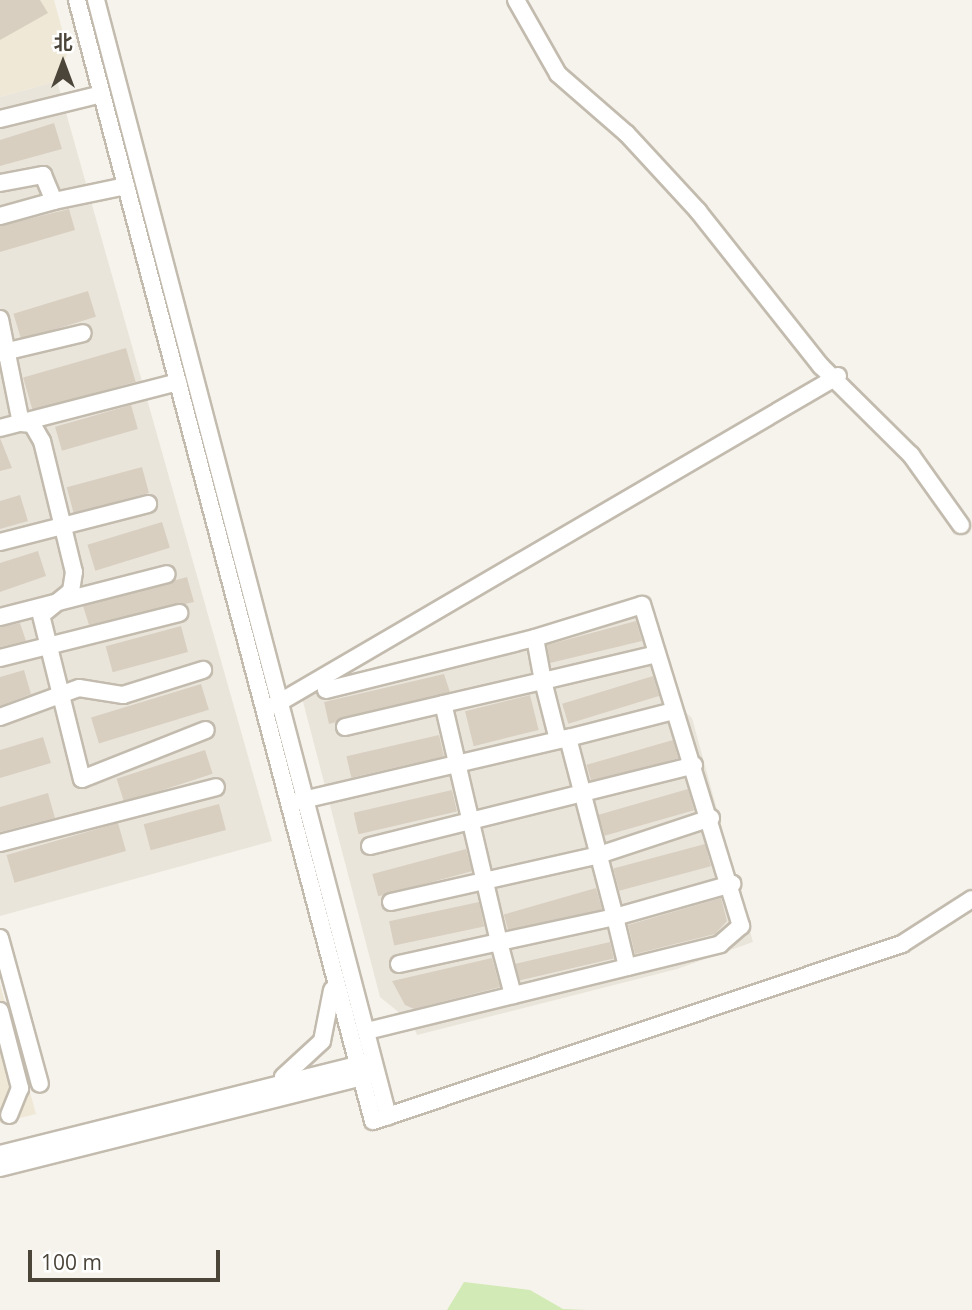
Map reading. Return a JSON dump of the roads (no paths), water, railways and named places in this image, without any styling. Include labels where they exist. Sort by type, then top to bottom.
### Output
[{"type":"street","points":[[77,0],[327,946],[368,1069],[381,1118],[902,944],[972,899]]},
{"type":"street","points":[[96,0],[367,1031],[368,1069]]},
{"type":"street","points":[[516,0],[558,74],[627,134],[821,366],[838,376],[911,455],[961,526]]},
{"type":"street","points":[[0,119],[102,94]]},
{"type":"street","points":[[0,183],[43,175],[54,201]]},
{"type":"street","points":[[0,216],[126,186]]},
{"type":"street","points":[[0,319],[3,352],[21,423]]},
{"type":"street","points":[[3,352],[83,333]]},
{"type":"street","points":[[266,710],[838,376]]},
{"type":"street","points":[[0,428],[178,383]]},
{"type":"street","points":[[21,423],[32,424],[42,441],[74,572],[71,591],[47,605],[41,615],[63,694],[82,779],[206,730]]},
{"type":"street","points":[[0,542],[148,503]]},
{"type":"street","points":[[0,617],[167,574]]},
{"type":"street","points":[[326,690],[535,638],[642,605],[673,711],[694,765],[732,884],[741,926],[720,944],[367,1031]]},
{"type":"street","points":[[0,658],[179,613]]},
{"type":"street","points":[[535,638],[544,681],[583,796],[627,967]]},
{"type":"street","points":[[345,727],[657,654]]},
{"type":"street","points":[[0,716],[92,686],[123,695],[203,670]]},
{"type":"street","points":[[443,704],[513,995]]},
{"type":"street","points":[[290,803],[673,711]]},
{"type":"street","points":[[370,846],[583,796],[694,765]]},
{"type":"street","points":[[0,843],[216,788]]},
{"type":"street","points":[[391,902],[599,855],[711,818]]},
{"type":"street","points":[[399,964],[615,918],[732,884]]},
{"type":"street","points":[[0,938],[40,1084]]},
{"type":"street","points":[[258,1089],[306,1062],[327,1031],[333,997],[327,946]]},
{"type":"street","points":[[0,1011],[20,1088],[9,1115]]},
{"type":"street","points":[[0,1154],[258,1089],[368,1069]]},
{"type":"street","points":[[0,1168],[368,1069]]}]
